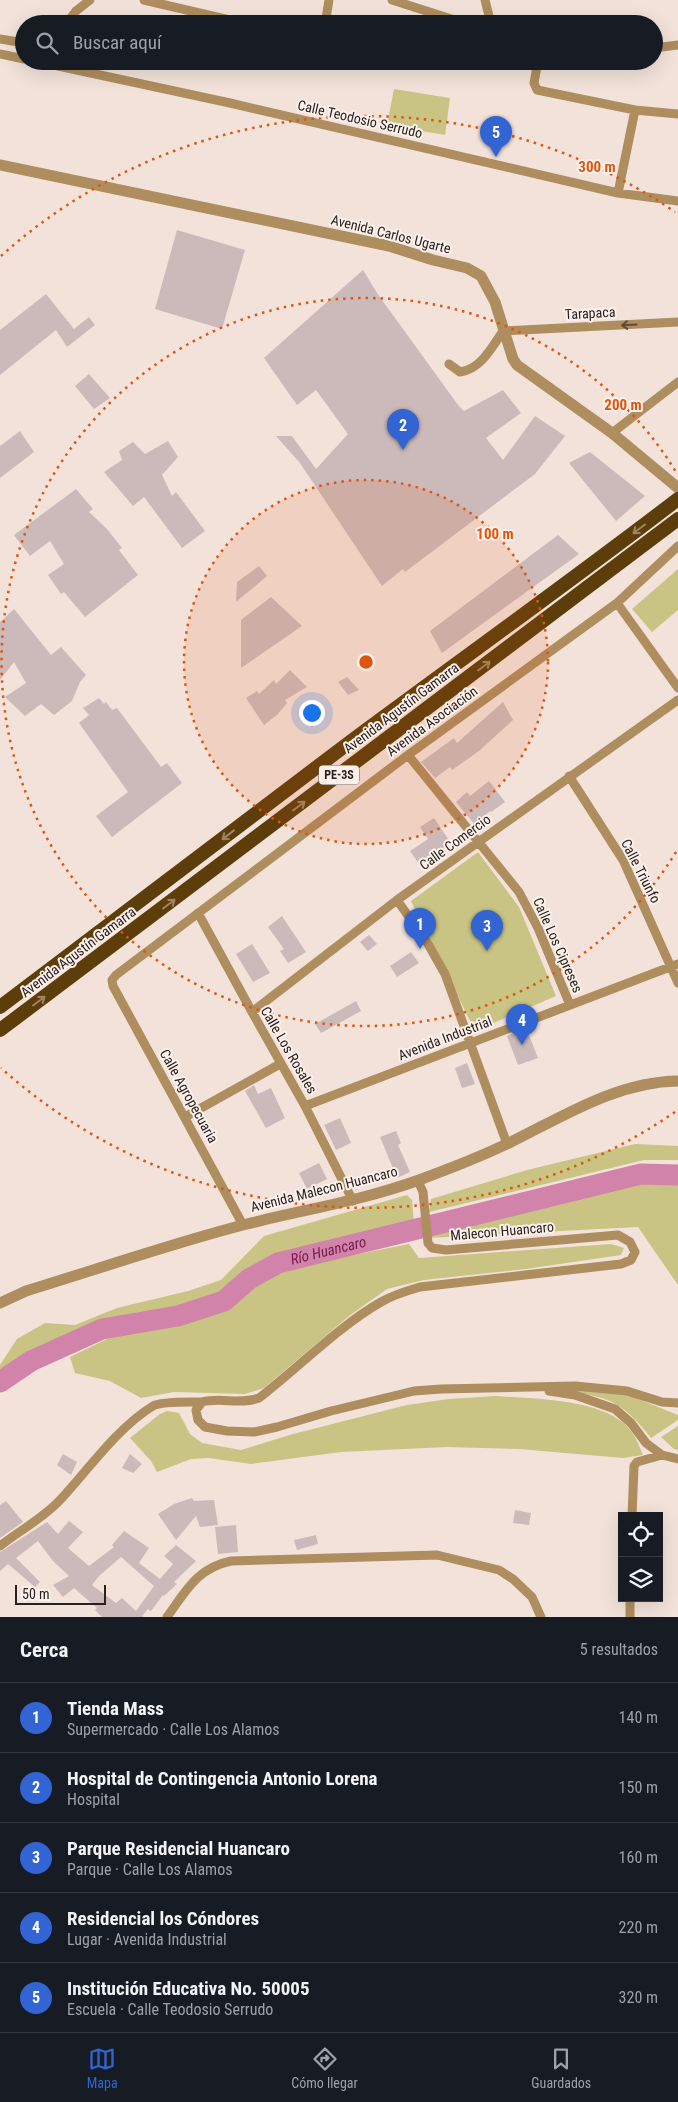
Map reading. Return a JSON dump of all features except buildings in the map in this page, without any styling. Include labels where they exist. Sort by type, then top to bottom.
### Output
[{"type":"highway","name":"Avenida Agustín Gamarra","points":[[0,1007],[255,814],[678,499]]},
{"type":"highway","name":"Avenida Agustín Gamarra","points":[[0,1030],[678,519]]},
{"type":"highway","points":[[255,814],[268,829]]},
{"type":"street","points":[[72,15],[90,0]]},
{"type":"street","points":[[144,0],[208,15]]},
{"type":"street","points":[[326,15],[329,0]]},
{"type":"street","points":[[392,0],[439,15]]},
{"type":"street","points":[[486,0],[489,15]]},
{"type":"street","points":[[0,39],[15,42]]},
{"type":"street","points":[[663,47],[678,45]]},
{"type":"street","points":[[0,54],[15,57]]},
{"type":"street","name":"Calle Teodosio Serrudo","points":[[77,70],[230,103],[618,193],[678,201]]},
{"type":"street","points":[[536,70],[534,83],[537,90],[635,110],[678,114]]},
{"type":"street","points":[[618,193],[635,110]]},
{"type":"street","name":"Avenida Carlos Ugarte","points":[[0,165],[389,246],[433,260],[467,268],[481,276],[495,302],[513,359],[518,365],[612,433],[678,488]]},
{"type":"street","name":"Tarapaca","points":[[504,331],[678,322]]},
{"type":"street","points":[[449,364],[460,372],[471,370],[487,354],[504,331]]},
{"type":"street","points":[[612,433],[678,382]]},
{"type":"street","name":"Avenida Asociación","points":[[112,980],[408,755],[617,603],[678,546]]},
{"type":"street","points":[[617,603],[678,688]]},
{"type":"street","name":"Calle Comercio","points":[[252,1012],[397,900],[678,700]]},
{"type":"street","name":"Calle Los Cipreses","points":[[408,755],[519,892],[538,928],[570,1005]]},
{"type":"street","name":"Calle Triunfo","points":[[569,776],[623,860],[675,966],[678,983]]},
{"type":"street","points":[[397,900],[428,944],[445,974],[472,1042],[507,1144]]},
{"type":"street","name":"Calle Los Rosales","points":[[198,913],[305,1106],[353,1201]]},
{"type":"street","name":"Avenida Industrial","points":[[305,1106],[675,966]]},
{"type":"street","name":"Calle Agropecuaria","points":[[112,980],[113,986],[243,1225]]},
{"type":"street","points":[[185,1117],[280,1064]]},
{"type":"street","name":"Avenida Malecon Huancaro","points":[[0,1303],[26,1291],[243,1225],[353,1201],[418,1180],[507,1144],[590,1102],[623,1089],[660,1082],[678,1081]]},
{"type":"street","name":"Malecon Huancaro","points":[[202,1402],[212,1399],[248,1402],[259,1398],[354,1320],[379,1303],[397,1294],[420,1287],[621,1264],[632,1260],[635,1252],[630,1242],[618,1236],[446,1250],[432,1248],[428,1243],[422,1192],[418,1180]]},
{"type":"street","points":[[202,1402],[196,1410],[198,1420],[205,1427],[227,1431],[254,1432],[414,1391],[467,1387],[575,1386],[603,1388],[627,1391],[662,1402],[678,1403]]},
{"type":"street","points":[[520,1388],[575,1395],[608,1406],[625,1417],[646,1443],[662,1455],[678,1459]]},
{"type":"street","points":[[0,1546],[48,1511],[128,1426],[154,1405],[202,1402]]},
{"type":"street","points":[[632,1512],[634,1466],[637,1462],[662,1455]]},
{"type":"street","points":[[167,1617],[198,1575],[217,1564],[231,1561],[438,1555],[499,1570],[513,1579],[532,1597],[541,1617]]},
{"type":"street","points":[[630,1602],[630,1617]]},
{"type":"shaded area","points":[[394,89],[450,98],[445,135],[387,125]]},
{"type":"shaded area","points":[[678,569],[678,610],[652,632],[632,609]]},
{"type":"shaded area","points":[[478,852],[519,907],[556,996],[475,1031],[411,901]]},
{"type":"shaded area","points":[[635,1144],[678,1146],[678,1160],[644,1160],[429,1212],[431,1199],[527,1170]]},
{"type":"shaded area","points":[[678,1183],[678,1285],[638,1227],[428,1238],[427,1232],[634,1184]]},
{"type":"shaded area","points":[[407,1195],[412,1200],[414,1223],[267,1260],[223,1295],[186,1310],[88,1327],[29,1355],[0,1376],[0,1365],[17,1339],[45,1323],[75,1325],[117,1308],[188,1291],[221,1280],[264,1236]]},
{"type":"shaded area","points":[[409,1244],[419,1258],[611,1244],[624,1248],[621,1255],[526,1269],[424,1280],[387,1289],[349,1316],[264,1388],[245,1394],[174,1392],[141,1398],[110,1381],[75,1373],[70,1357],[109,1338],[198,1320],[224,1311],[251,1288],[279,1270]]},
{"type":"shaded area","points":[[575,1387],[626,1394],[678,1415],[678,1420],[651,1438],[630,1415],[612,1402],[590,1395],[560,1390]]},
{"type":"shaded area","points":[[496,1396],[570,1403],[608,1413],[622,1422],[633,1434],[643,1455],[623,1458],[519,1449],[447,1447],[341,1452],[251,1464],[209,1458],[191,1459],[157,1472],[151,1461],[130,1438],[160,1414],[167,1411],[179,1413],[190,1434],[202,1443],[241,1450],[293,1434],[407,1405],[449,1399]]},
{"type":"shaded area","points":[[678,1426],[678,1450],[674,1449],[661,1437]]},
{"type":"waterway","name":"Río Huancaro","points":[[0,1382],[31,1361],[102,1329],[178,1316],[224,1301],[249,1279],[278,1263],[641,1174],[678,1175]]},
{"type":"place","name":"Institución Educativa No. 50005","points":[[496,157]]},
{"type":"place","name":"Hospital de Contingencia Antonio Lorena","points":[[403,450]]},
{"type":"place","name":"Tienda Mass","points":[[420,949]]},
{"type":"place","name":"Parque Residencial Huancaro","points":[[487,951]]},
{"type":"place","name":"Residencial los Cóndores","points":[[522,1045]]}]
